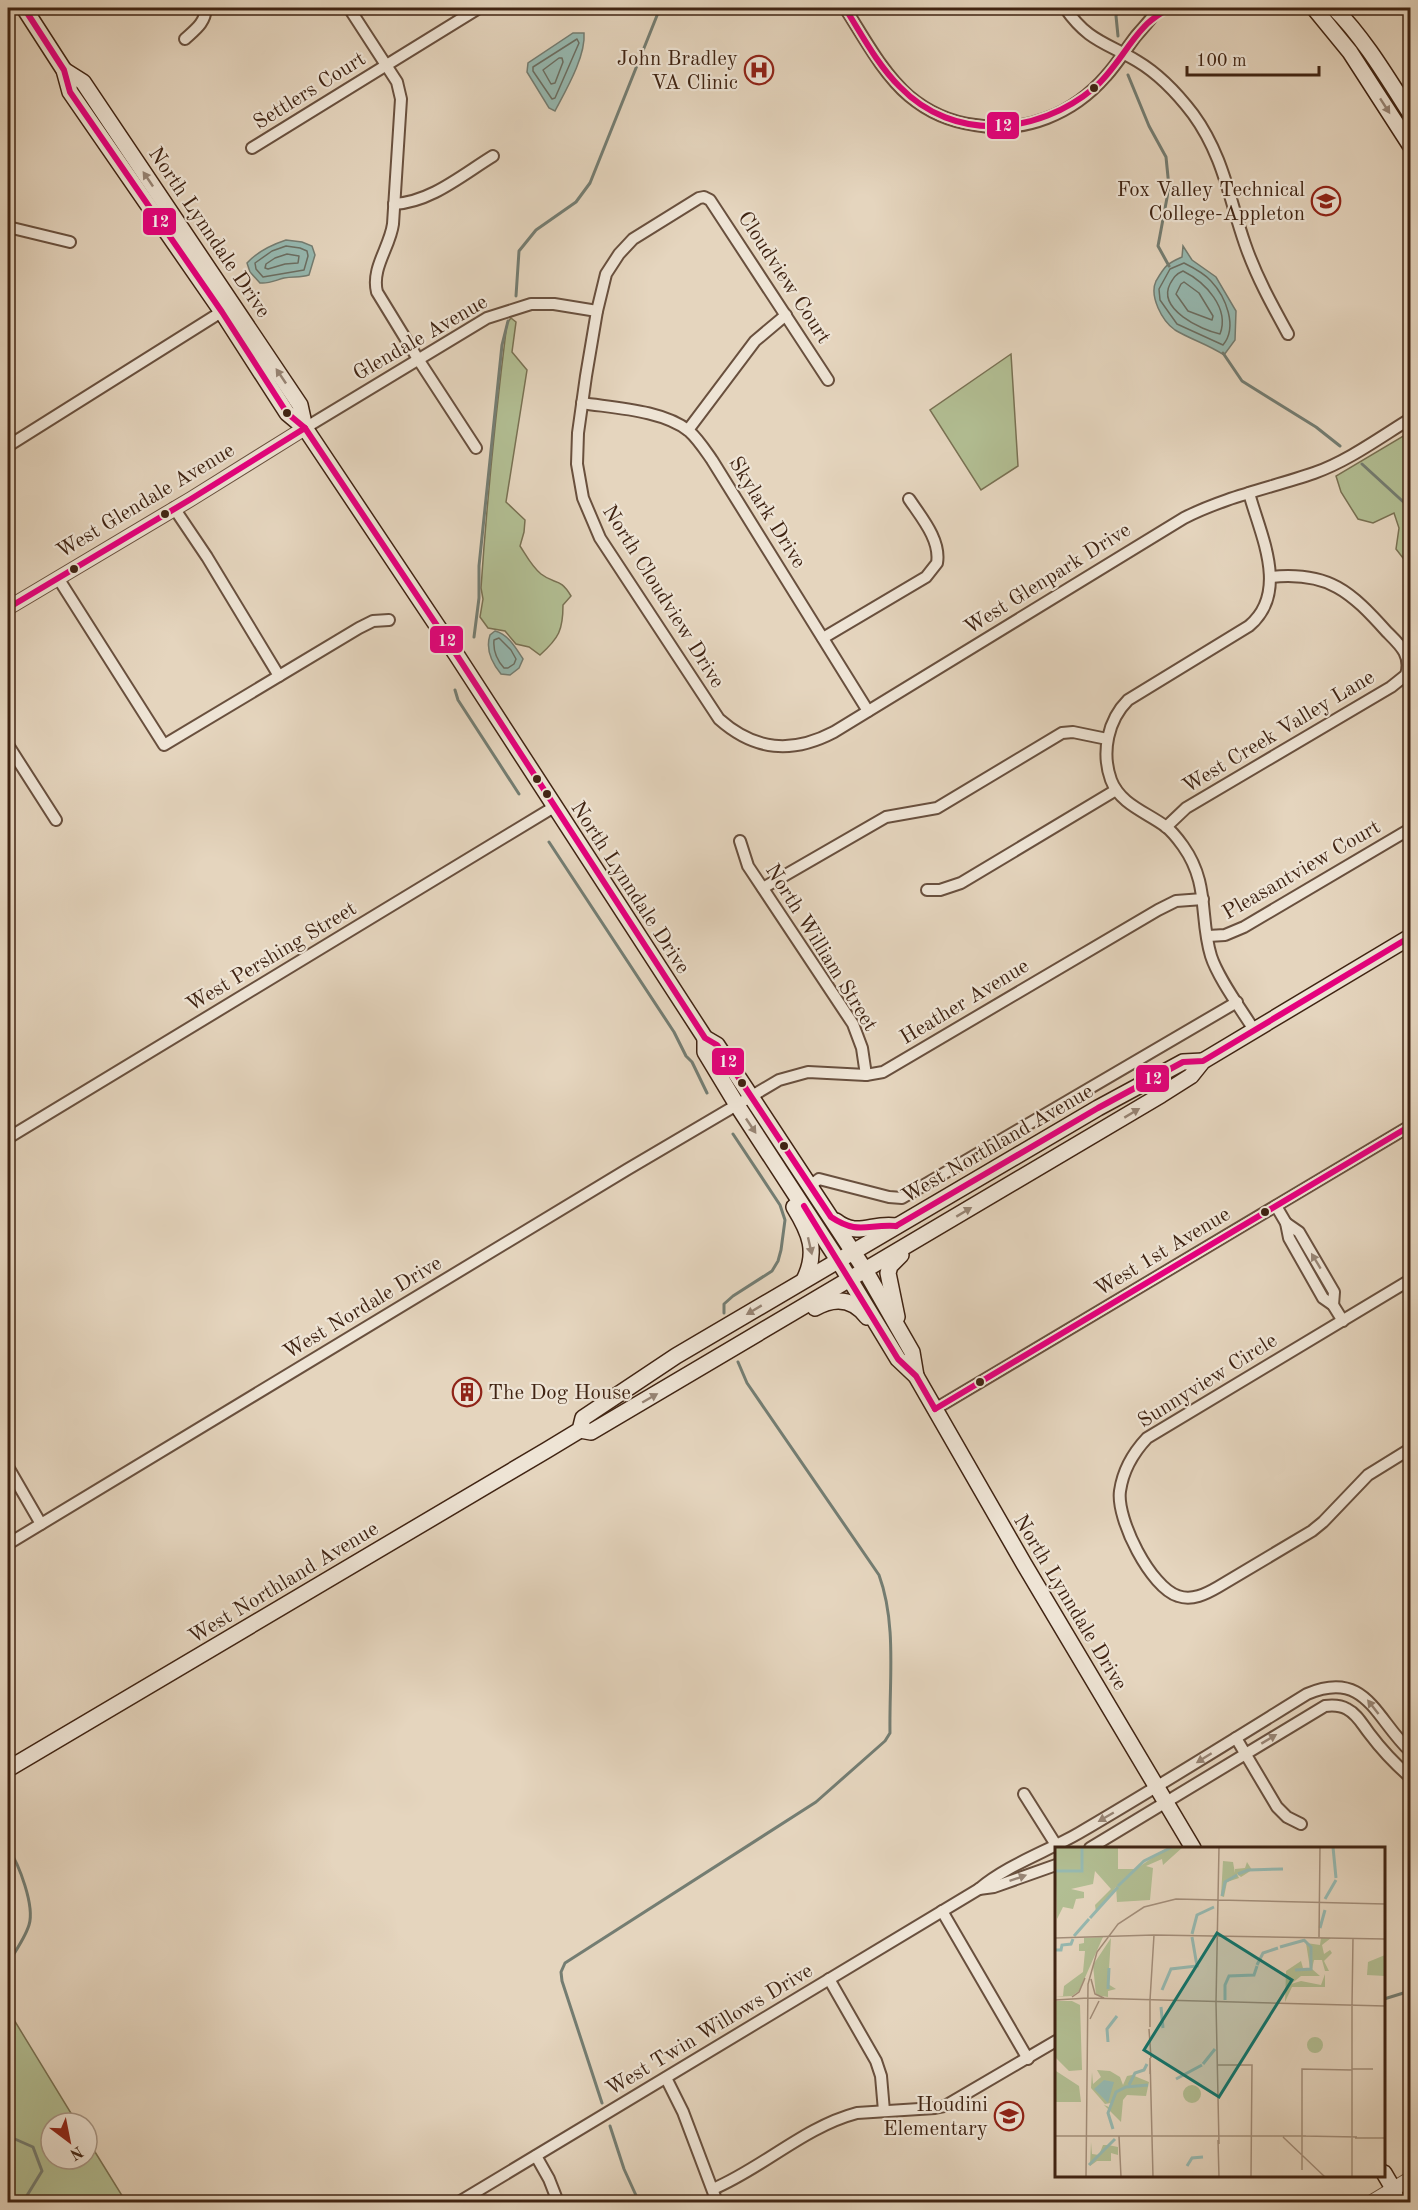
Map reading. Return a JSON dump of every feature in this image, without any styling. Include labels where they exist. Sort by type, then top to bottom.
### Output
[{"type":"main road","name":"North Lynndale Drive","points":[[24,8],[64,70],[70,92],[228,308],[287,413],[305,428],[449,644],[705,1038],[717,1045],[854,1251],[912,1352],[915,1376]]},
{"type":"main road","points":[[1314,8],[1350,52],[1410,145]]},
{"type":"main road","points":[[1334,8],[1351,26],[1375,59],[1410,114]]},
{"type":"main road","name":"West Northland Avenue","points":[[8,1769],[580,1430],[591,1432],[914,1242],[1161,1095],[1191,1076],[1203,1060],[1410,938]]},
{"type":"main road","name":"North Lynndale Drive","points":[[705,1038],[705,1052],[850,1279],[898,1359],[915,1376],[1192,1847]]},
{"type":"main road","name":"West Northland Avenue","points":[[580,1430],[583,1418],[657,1368],[804,1280],[1098,1108],[1184,1062],[1203,1060]]},
{"type":"main road","points":[[784,1175],[782,1187],[804,1225],[812,1248],[811,1265],[804,1280]]},
{"type":"main road","points":[[831,1217],[840,1224],[855,1230],[886,1225],[896,1226]]},
{"type":"main road","points":[[896,1323],[898,1314],[888,1273],[894,1260],[914,1242]]},
{"type":"main road","points":[[756,1334],[769,1335],[831,1300],[857,1306],[867,1317],[874,1319]]},
{"type":"main road","points":[[1385,2177],[1395,2196],[1410,2202]]},
{"type":"street","points":[[185,39],[200,26],[206,8]]},
{"type":"street","points":[[349,8],[397,82],[401,99],[392,233],[376,273],[376,284],[381,299],[476,448]]},
{"type":"street","name":"Settlers Court","points":[[252,148],[479,8]]},
{"type":"street","points":[[845,8],[894,80],[909,97],[949,119],[969,124],[1007,128],[1050,117],[1078,101],[1096,87],[1159,8]]},
{"type":"street","points":[[1065,8],[1091,37],[1136,61],[1165,82],[1202,128],[1221,166],[1255,272],[1288,334]]},
{"type":"street","points":[[1150,21],[1169,8]]},
{"type":"street","points":[[394,204],[410,203],[424,198],[493,156]]},
{"type":"street","name":"North Cloudview Drive","points":[[706,198],[693,201],[643,232],[626,245],[606,274],[597,311],[582,403],[577,464],[587,512],[608,550],[714,712]]},
{"type":"street","name":"Cloudview Court","points":[[706,198],[713,202],[828,380]]},
{"type":"street","points":[[8,227],[70,242]]},
{"type":"street","name":"Glendale Avenue","points":[[305,428],[487,318],[531,304],[554,304],[597,311]]},
{"type":"street","points":[[8,446],[228,308]]},
{"type":"street","points":[[688,430],[755,341],[786,315]]},
{"type":"street","name":"Skylark Drive","points":[[582,403],[661,417],[688,430],[712,460],[868,711]]},
{"type":"street","name":"West Glenpark Drive","points":[[714,712],[726,725],[743,736],[763,744],[799,746],[822,738],[1184,518],[1211,505],[1316,472],[1410,419]]},
{"type":"street","name":"West Glendale Avenue","points":[[8,608],[305,428]]},
{"type":"street","points":[[1249,492],[1271,577],[1267,600],[1256,620],[1128,700],[1116,714],[1107,739],[1108,770],[1116,790],[1126,801],[1166,827],[1188,855],[1198,876],[1214,963],[1254,1030]]},
{"type":"street","points":[[824,638],[926,577],[933,570],[937,563],[937,549],[909,499]]},
{"type":"street","points":[[174,508],[207,557],[279,676]]},
{"type":"street","name":"West Creek Valley Lane","points":[[1166,827],[1186,808],[1391,687],[1406,675],[1408,660],[1403,649],[1358,599],[1346,591],[1315,579],[1271,577]]},
{"type":"street","points":[[58,578],[164,745],[373,621],[389,620]]},
{"type":"street","points":[[763,888],[886,817],[937,808],[1062,733],[1073,732],[1107,739]]},
{"type":"street","points":[[8,745],[56,820]]},
{"type":"street","points":[[927,890],[940,890],[961,883],[1116,790]]},
{"type":"street","name":"West Pershing Street","points":[[8,1138],[554,807]]},
{"type":"street","name":"Pleasantview Court","points":[[1208,936],[1225,935],[1244,927],[1410,829]]},
{"type":"street","name":"North William Street","points":[[740,841],[748,866],[859,1035],[866,1075]]},
{"type":"street","name":"Heather Avenue","points":[[737,1105],[779,1080],[802,1074],[821,1072],[866,1075],[883,1072],[1158,910],[1176,901],[1203,899]]},
{"type":"street","points":[[811,1185],[819,1179],[889,1197],[902,1198],[1237,1002]]},
{"type":"street","name":"West Nordale Drive","points":[[8,1544],[737,1105]]},
{"type":"street","name":"West 1st Avenue","points":[[935,1409],[1410,1126]]},
{"type":"street","points":[[911,1193],[922,1211]]},
{"type":"street","points":[[1276,1206],[1286,1223],[1289,1238],[1323,1298],[1333,1305],[1343,1321]]},
{"type":"street","name":"Sunnyview Circle","points":[[1410,1280],[1147,1438],[1129,1462],[1119,1493],[1120,1511],[1131,1538],[1159,1583],[1170,1593],[1192,1598],[1205,1594],[1312,1531],[1368,1475],[1410,1449]]},
{"type":"street","points":[[8,1467],[41,1524]]},
{"type":"street","points":[[1325,1706],[1319,1689],[1335,1686],[1362,1695],[1410,1751]]},
{"type":"street","name":"West Twin Willows Drive","points":[[1057,1847],[1307,1694],[1319,1689]]},
{"type":"street","points":[[1092,1847],[1325,1706],[1346,1707],[1355,1713],[1396,1765],[1410,1777]]},
{"type":"street","points":[[1236,1738],[1277,1807],[1287,1817],[1301,1824]]},
{"type":"street","points":[[1024,1794],[1057,1847]]},
{"type":"street","name":"West Twin Willows Drive","points":[[459,2202],[979,1889],[990,1880],[1055,1848]]},
{"type":"street","name":"West Twin Willows Drive","points":[[979,1889],[994,1887],[1055,1865]]},
{"type":"street","points":[[942,1911],[1028,2059]]},
{"type":"street","points":[[829,1979],[876,2061],[881,2076],[884,2110]]},
{"type":"street","points":[[713,2189],[834,2121],[857,2113],[945,2106],[1055,2042]]},
{"type":"street","points":[[666,2078],[683,2112],[717,2202]]},
{"type":"street","points":[[536,2156],[549,2179],[558,2202]]},
{"type":"street","points":[[1372,2202],[1395,2196],[1410,2180]]},
{"type":"green space","points":[[511,318],[516,322],[512,352],[527,370],[506,502],[525,520],[520,546],[529,561],[541,574],[564,586],[571,596],[563,605],[559,633],[552,644],[540,655],[529,647],[516,644],[505,631],[488,628],[480,617],[489,488],[507,323]]},
{"type":"green space","points":[[1011,354],[1018,466],[981,490],[930,410]]},
{"type":"green space","points":[[1410,432],[1410,567],[1396,549],[1399,528],[1394,513],[1373,523],[1358,519],[1341,492],[1336,476]]},
{"type":"green space","points":[[8,2010],[70,2111],[39,2111],[39,2171],[99,2171],[99,2158],[126,2202],[8,2202]]},
{"type":"water","points":[[573,33],[584,33],[582,52],[555,111],[549,108],[527,72],[528,63]]},
{"type":"water","points":[[286,240],[312,246],[315,255],[309,275],[260,283],[250,272],[247,263],[265,249]]},
{"type":"water","points":[[1183,246],[1192,260],[1216,277],[1236,311],[1235,340],[1224,355],[1175,330],[1158,308],[1154,294],[1156,281],[1166,266],[1182,257]]},
{"type":"water","points":[[495,631],[508,638],[523,659],[519,668],[510,675],[501,674],[490,656],[488,646],[490,635]]},
{"type":"waterway","points":[[516,296],[519,251],[536,230],[576,202],[590,183],[660,8]]},
{"type":"waterway","points":[[1118,36],[1116,16],[1119,8]]},
{"type":"waterway","points":[[1128,75],[1149,126],[1166,157],[1169,187],[1158,246],[1169,266]]},
{"type":"waterway","points":[[474,637],[502,345],[508,321]]},
{"type":"waterway","points":[[1223,353],[1242,381],[1316,427],[1340,446]]},
{"type":"waterway","points":[[1362,464],[1410,508]]},
{"type":"waterway","points":[[455,690],[458,700],[519,794]]},
{"type":"waterway","points":[[549,842],[674,1032],[707,1093]]},
{"type":"waterway","points":[[724,1313],[724,1304],[733,1296],[772,1271],[781,1250],[785,1220],[780,1205],[733,1134]]},
{"type":"waterway","points":[[602,2103],[562,1981],[561,1972],[565,1963],[816,1802],[885,1741],[890,1733],[890,1633],[885,1594],[879,1575],[747,1383],[738,1362]]},
{"type":"waterway","points":[[8,1848],[25,1885],[30,1907],[29,1925],[8,1963]]},
{"type":"waterway","points":[[1385,1999],[1410,1991]]},
{"type":"waterway","points":[[610,2126],[624,2169],[639,2202]]},
{"type":"waterway","points":[[8,2136],[33,2147],[42,2171],[23,2202]]},
{"type":"transit line","name":"12","points":[[24,8],[64,70],[70,92],[222,312],[287,413],[305,428],[456,654],[705,1038],[717,1045],[831,1217],[848,1226],[863,1228],[896,1226]]},
{"type":"transit line","name":"12","points":[[845,8],[884,69],[900,87],[922,105],[945,117],[970,124],[996,126],[1022,123],[1048,116],[1072,104],[1094,88],[1144,27],[1169,8]]},
{"type":"transit line","name":"12","points":[[8,608],[305,428]]},
{"type":"transit line","name":"12","points":[[896,1226],[1098,1108],[1183,1062],[1203,1061],[1410,937]]},
{"type":"transit line","name":"12","points":[[935,1409],[1410,1126]]},
{"type":"transit line","name":"12","points":[[804,1206],[898,1359],[916,1376],[935,1409]]},
{"type":"place","name":"John Bradley VA Clinic","points":[[759,70]]},
{"type":"place","name":"Fox Valley Technical College-Appleton","points":[[1326,201]]},
{"type":"place","name":"The Dog House","points":[[467,1392]]},
{"type":"place","name":"Houdini Elementary","points":[[1009,2116]]}]
